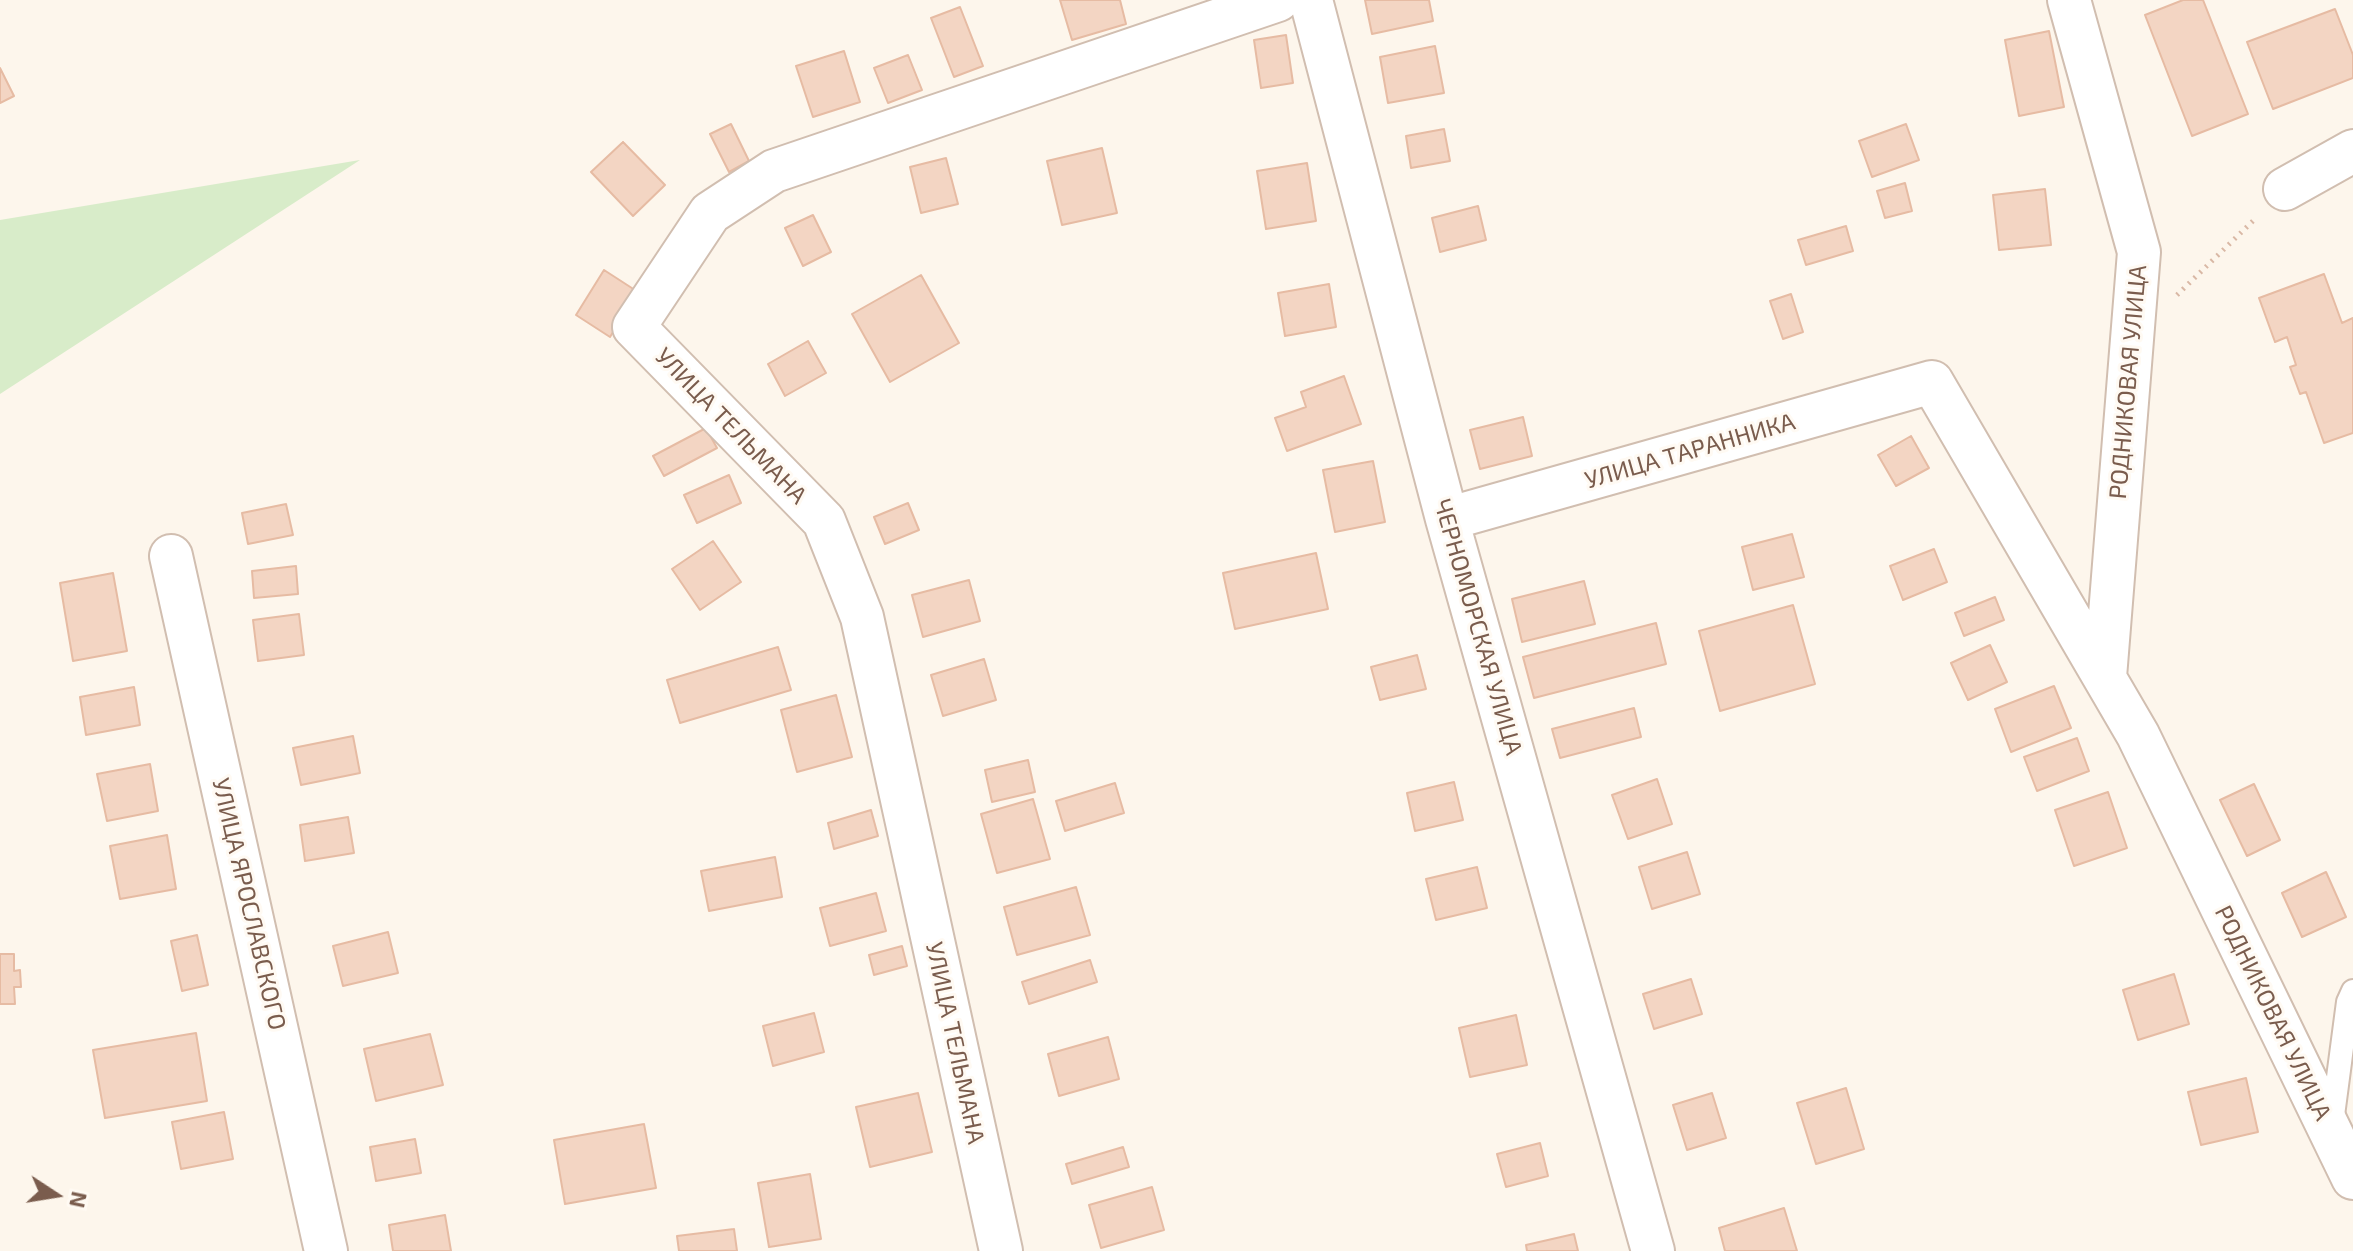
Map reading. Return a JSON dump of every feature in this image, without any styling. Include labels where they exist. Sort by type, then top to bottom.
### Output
[{"type":"street","name":"УЛИЦА ТЕЛЬМАНА","points":[[1001,1251],[862,617],[824,521],[634,327],[710,213],[774,171],[1278,0]]},
{"type":"street","name":"ЧЕРНОМОРСКАЯ УЛИЦА","points":[[1311,0],[1447,519],[1653,1251]]},
{"type":"street","name":"РОДНИКОВАЯ УЛИЦА","points":[[2069,0],[2139,252],[2105,677]]},
{"type":"street","points":[[2285,189],[2353,151]]},
{"type":"street","name":"УЛИЦА ТАРАННИКА","points":[[1447,519],[1932,382]]},
{"type":"street","name":"РОДНИКОВАЯ УЛИЦА","points":[[1932,382],[2138,735],[2353,1178]]},
{"type":"street","name":"УЛИЦА ЯРОСЛАВСКОГО","points":[[171,556],[326,1251]]},
{"type":"lane","points":[[2330,1132],[2348,1002],[2353,991]]},
{"type":"path","points":[[2175,297],[2285,189]]},
{"type":"green space","points":[[360,160],[0,394],[0,220]]},
{"type":"building","points":[[1060,0],[1120,0],[1126,24],[1072,40]]},
{"type":"building","points":[[1365,0],[1429,0],[1433,21],[1372,34]]},
{"type":"building","points":[[2183,0],[2203,0],[2248,114],[2192,136],[2145,15]]},
{"type":"building","points":[[960,7],[983,66],[954,77],[931,18]]},
{"type":"building","points":[[2335,9],[2353,55],[2353,78],[2273,109],[2247,42]]},
{"type":"building","points":[[2049,31],[2064,107],[2019,116],[2005,40]]},
{"type":"building","points":[[1286,35],[1293,83],[1261,88],[1254,40]]},
{"type":"building","points":[[1435,46],[1444,93],[1388,103],[1380,57]]},
{"type":"building","points":[[844,51],[860,102],[813,117],[796,66]]},
{"type":"building","points":[[908,55],[922,90],[888,103],[874,68]]},
{"type":"building","points":[[0,68],[14,96],[0,103]]},
{"type":"building","points":[[731,124],[749,161],[729,172],[710,134]]},
{"type":"building","points":[[1906,124],[1919,160],[1872,177],[1859,141]]},
{"type":"building","points":[[1444,129],[1450,161],[1411,168],[1406,136]]},
{"type":"building","points":[[623,142],[665,185],[633,216],[591,172]]},
{"type":"building","points":[[1102,148],[1117,213],[1062,225],[1047,161]]},
{"type":"building","points":[[946,158],[958,204],[921,213],[910,167]]},
{"type":"building","points":[[1307,163],[1316,221],[1266,229],[1257,171]]},
{"type":"building","points":[[1905,183],[1912,211],[1885,218],[1877,191]]},
{"type":"building","points":[[2045,189],[2051,245],[1999,250],[1993,195]]},
{"type":"building","points":[[1478,206],[1486,240],[1440,252],[1432,218]]},
{"type":"building","points":[[813,215],[831,252],[803,266],[785,228]]},
{"type":"building","points":[[1846,226],[1853,251],[1806,265],[1798,240]]},
{"type":"building","points":[[604,270],[638,292],[610,337],[576,315]]},
{"type":"building","points":[[2324,274],[2342,323],[2353,318],[2353,433],[2324,443],[2306,392],[2300,394],[2290,367],[2296,365],[2287,337],[2275,342],[2259,298]]},
{"type":"building","points":[[921,275],[959,343],[890,382],[852,314]]},
{"type":"building","points":[[1329,284],[1336,327],[1285,336],[1278,293]]},
{"type":"building","points":[[1791,294],[1803,332],[1783,339],[1770,301]]},
{"type":"building","points":[[808,341],[826,373],[785,396],[768,364]]},
{"type":"building","points":[[1344,376],[1361,424],[1287,451],[1275,418],[1306,407],[1301,392]]},
{"type":"building","points":[[1523,417],[1532,456],[1480,469],[1470,430]]},
{"type":"building","points":[[706,428],[717,448],[664,476],[653,456]]},
{"type":"building","points":[[1911,436],[1929,468],[1896,486],[1878,455]]},
{"type":"building","points":[[1373,461],[1385,522],[1335,532],[1323,470]]},
{"type":"building","points":[[729,475],[741,503],[697,523],[684,495]]},
{"type":"building","points":[[908,503],[919,530],[885,544],[874,517]]},
{"type":"building","points":[[286,504],[293,535],[248,544],[242,513]]},
{"type":"building","points":[[1792,534],[1804,577],[1753,590],[1742,547]]},
{"type":"building","points":[[713,541],[741,582],[700,610],[672,569]]},
{"type":"building","points":[[1934,549],[1947,582],[1903,600],[1890,566]]},
{"type":"building","points":[[1316,553],[1328,609],[1235,629],[1223,573]]},
{"type":"building","points":[[296,566],[298,594],[254,598],[252,571]]},
{"type":"building","points":[[113,573],[127,651],[73,661],[60,583]]},
{"type":"building","points":[[969,580],[980,621],[923,637],[912,595]]},
{"type":"building","points":[[1584,581],[1595,624],[1522,642],[1512,599]]},
{"type":"building","points":[[1995,597],[2004,620],[1964,636],[1955,613]]},
{"type":"building","points":[[1793,605],[1815,684],[1720,711],[1699,631]]},
{"type":"building","points":[[299,614],[304,655],[258,661],[253,620]]},
{"type":"building","points":[[1656,623],[1666,664],[1534,698],[1523,657]]},
{"type":"building","points":[[1990,645],[2007,682],[1968,700],[1951,663]]},
{"type":"building","points":[[778,647],[791,690],[680,723],[667,680]]},
{"type":"building","points":[[1417,655],[1426,689],[1380,700],[1371,667]]},
{"type":"building","points":[[984,659],[996,700],[943,716],[931,675]]},
{"type":"building","points":[[2054,686],[2071,728],[2011,752],[1995,709]]},
{"type":"building","points":[[134,687],[140,725],[86,735],[80,697]]},
{"type":"building","points":[[836,695],[852,757],[797,772],[781,710]]},
{"type":"building","points":[[1634,708],[1641,737],[1560,758],[1552,729]]},
{"type":"building","points":[[353,736],[360,773],[301,785],[293,748]]},
{"type":"building","points":[[2077,738],[2089,771],[2037,791],[2024,757]]},
{"type":"building","points":[[1028,760],[1035,792],[992,802],[985,770]]},
{"type":"building","points":[[150,764],[158,811],[107,821],[97,774]]},
{"type":"building","points":[[1657,779],[1672,824],[1628,839],[1612,795]]},
{"type":"building","points":[[1454,782],[1463,820],[1415,831],[1407,793]]},
{"type":"building","points":[[1115,783],[1124,813],[1065,831],[1056,801]]},
{"type":"building","points":[[2254,784],[2280,840],[2247,856],[2220,800]]},
{"type":"building","points":[[2108,792],[2127,848],[2074,866],[2055,810]]},
{"type":"building","points":[[1033,799],[1050,859],[997,873],[981,814]]},
{"type":"building","points":[[871,810],[878,836],[834,849],[828,823]]},
{"type":"building","points":[[348,817],[354,853],[305,861],[300,825]]},
{"type":"building","points":[[167,835],[176,889],[120,899],[110,846]]},
{"type":"building","points":[[1687,852],[1700,894],[1652,909],[1639,867]]},
{"type":"building","points":[[775,857],[782,897],[709,911],[701,871]]},
{"type":"building","points":[[1477,867],[1487,908],[1436,920],[1426,879]]},
{"type":"building","points":[[2326,872],[2346,917],[2302,937],[2282,893]]},
{"type":"building","points":[[1076,887],[1090,935],[1017,955],[1004,907]]},
{"type":"building","points":[[876,893],[886,931],[830,946],[820,908]]},
{"type":"building","points":[[388,932],[398,973],[343,986],[333,946]]},
{"type":"building","points":[[197,935],[208,985],[182,991],[171,941]]},
{"type":"building","points":[[902,946],[907,966],[874,975],[869,955]]},
{"type":"building","points":[[0,954],[14,954],[14,971],[20,970],[21,987],[14,987],[15,1004],[0,1004]]},
{"type":"building","points":[[1090,960],[1097,982],[1029,1004],[1022,982]]},
{"type":"building","points":[[2174,974],[2189,1024],[2138,1040],[2123,990]]},
{"type":"building","points":[[1691,979],[1702,1014],[1654,1029],[1643,994]]},
{"type":"building","points":[[814,1013],[824,1052],[773,1066],[763,1026]]},
{"type":"building","points":[[1516,1015],[1527,1065],[1470,1077],[1459,1028]]},
{"type":"building","points":[[196,1033],[207,1101],[105,1118],[93,1050]]},
{"type":"building","points":[[430,1034],[443,1085],[376,1101],[364,1049]]},
{"type":"building","points":[[1108,1037],[1119,1079],[1059,1096],[1048,1054]]},
{"type":"building","points":[[2246,1078],[2258,1132],[2201,1145],[2188,1092]]},
{"type":"building","points":[[1846,1088],[1864,1149],[1816,1164],[1797,1103]]},
{"type":"building","points":[[918,1093],[932,1152],[870,1167],[856,1107]]},
{"type":"building","points":[[1712,1093],[1726,1138],[1687,1150],[1673,1105]]},
{"type":"building","points":[[224,1112],[233,1159],[181,1169],[172,1122]]},
{"type":"building","points":[[644,1124],[656,1188],[565,1204],[554,1140]]},
{"type":"building","points":[[415,1139],[421,1173],[376,1181],[370,1147]]},
{"type":"building","points":[[1540,1143],[1548,1176],[1506,1187],[1497,1154]]},
{"type":"building","points":[[1123,1147],[1129,1167],[1072,1184],[1066,1164]]},
{"type":"building","points":[[810,1174],[821,1239],[769,1247],[758,1183]]},
{"type":"building","points":[[1152,1187],[1164,1230],[1101,1248],[1089,1205]]},
{"type":"building","points":[[1784,1208],[1797,1251],[1725,1251],[1719,1228]]},
{"type":"building","points":[[445,1215],[451,1251],[393,1251],[389,1225]]},
{"type":"building","points":[[734,1229],[737,1251],[679,1251],[677,1236]]},
{"type":"building","points":[[1574,1234],[1578,1251],[1527,1251],[1526,1245]]}]
